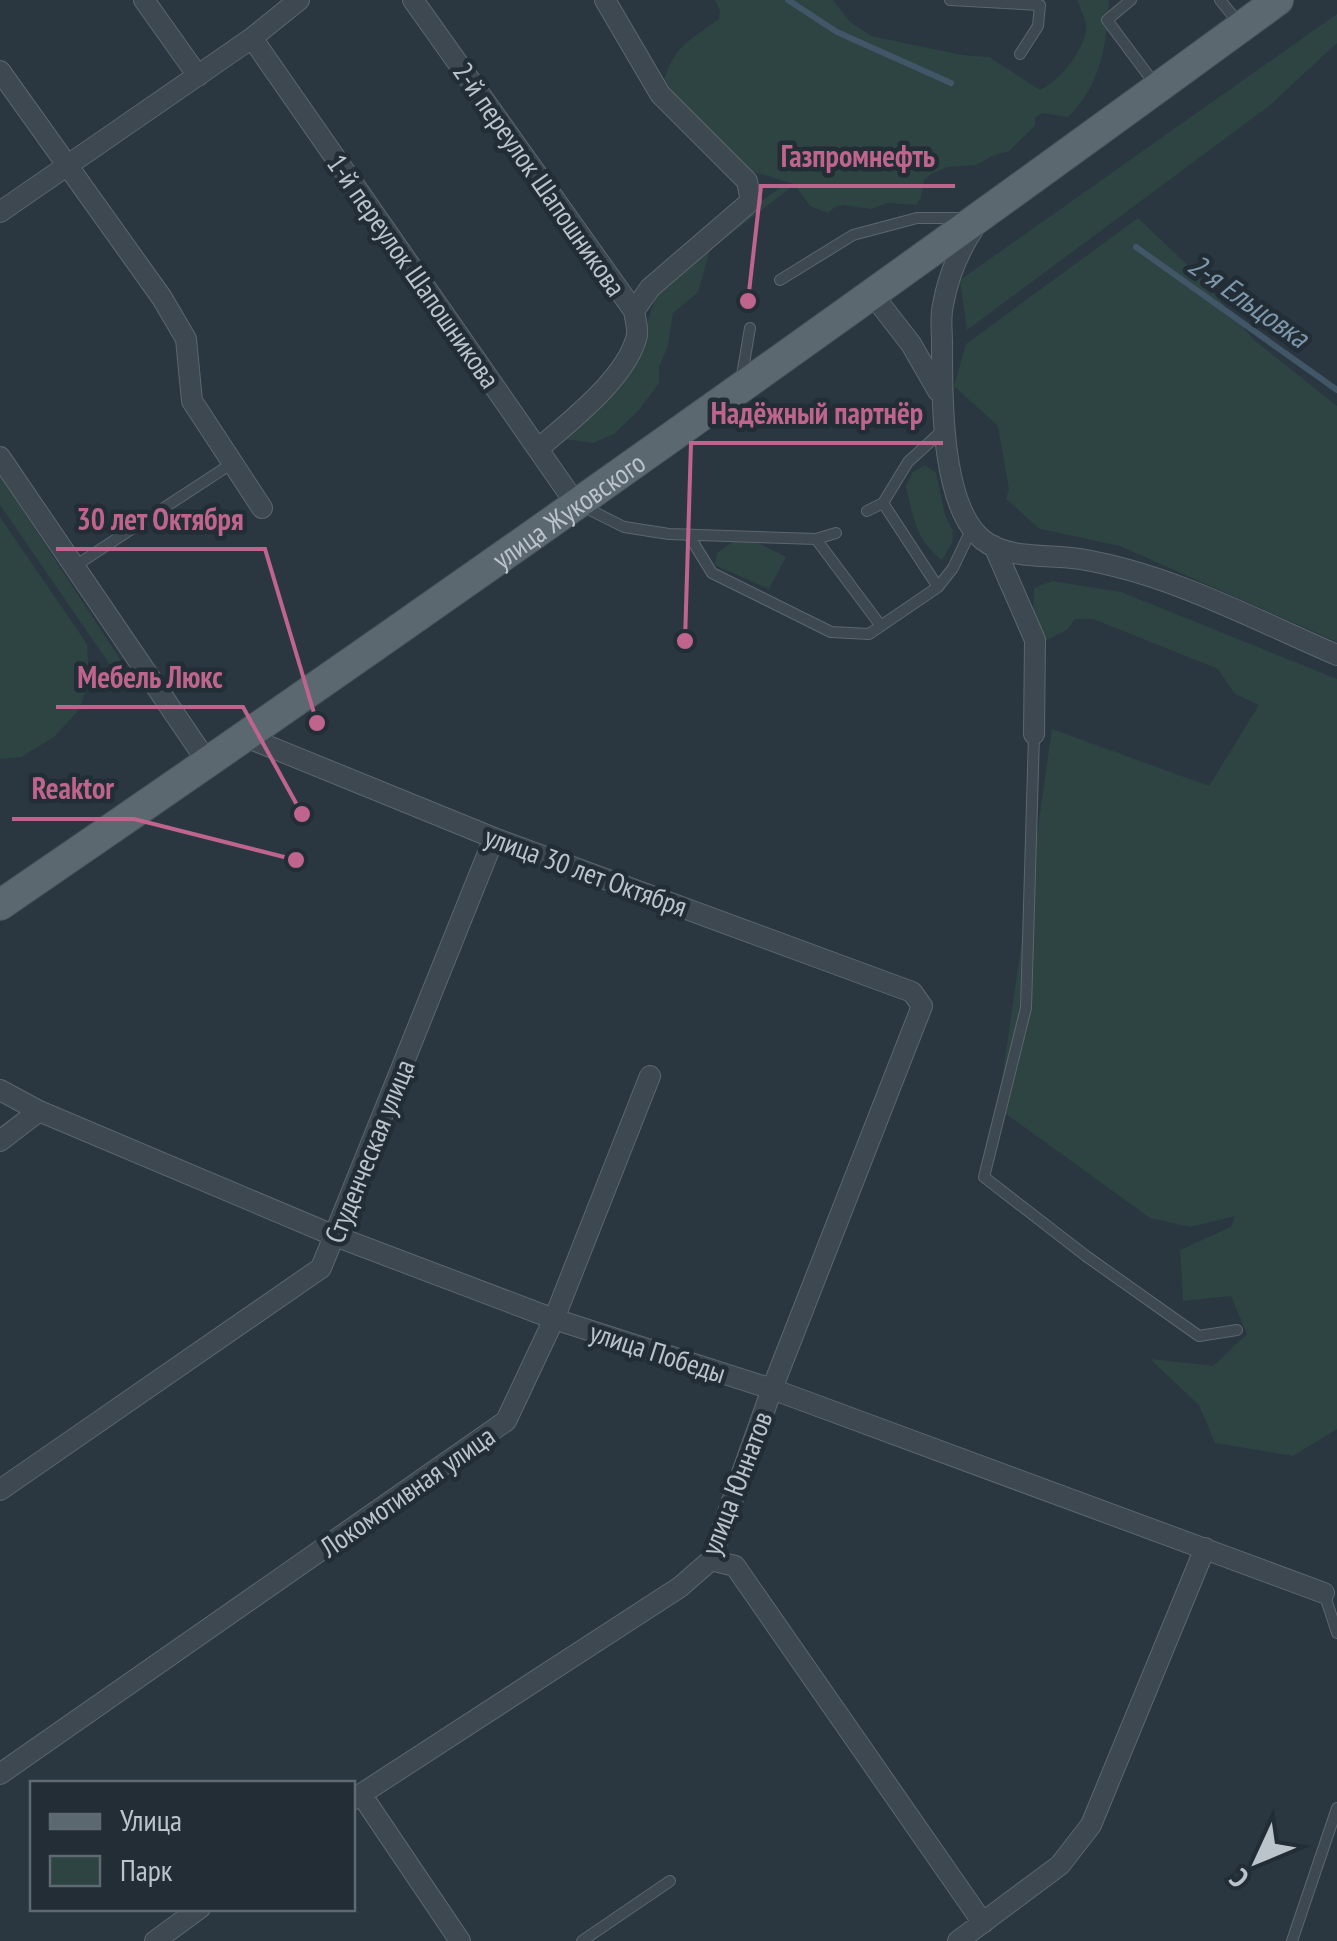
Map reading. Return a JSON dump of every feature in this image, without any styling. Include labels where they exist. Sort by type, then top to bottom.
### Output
[{"type":"main road","name":"улица Жуковского","points":[[0,905],[246,737],[873,295],[1278,0]]},
{"type":"street","points":[[144,0],[198,76]]},
{"type":"street","points":[[0,212],[252,38],[299,0]]},
{"type":"street","name":"2-й переулок Шапошникова","points":[[413,0],[634,311],[638,334],[625,360],[599,395],[538,448]]},
{"type":"street","points":[[605,0],[660,94],[747,181],[751,201],[650,288],[634,311]]},
{"type":"street","name":"1-й переулок Шапошникова","points":[[252,38],[576,504]]},
{"type":"street","points":[[0,71],[162,298],[186,339],[192,401],[262,508]]},
{"type":"street","points":[[980,218],[952,268],[942,310],[940,398],[952,475],[972,527],[981,539],[994,546],[1080,559],[1165,580],[1337,655]]},
{"type":"street","points":[[873,295],[911,344],[940,398]]},
{"type":"street","points":[[0,457],[208,763]]},
{"type":"street","points":[[994,546],[1035,640],[1034,734]]},
{"type":"street","name":"улица 30 лет Октября","points":[[246,737],[494,838],[912,992],[922,1006]]},
{"type":"street","name":"Студенческая улица","points":[[0,1490],[321,1268],[494,838]]},
{"type":"street","name":"улица Юннатов","points":[[357,1797],[680,1587],[711,1560],[772,1390],[922,1006]]},
{"type":"street","name":"Локомотивная улица","points":[[0,1774],[506,1421],[554,1318],[650,1076]]},
{"type":"street","name":"улица Победы","points":[[0,1090],[336,1236],[554,1318],[772,1390],[1324,1593]]},
{"type":"street","points":[[0,1141],[40,1110]]},
{"type":"street","points":[[958,1941],[1060,1865],[1092,1825],[1205,1548]]},
{"type":"street","points":[[711,1560],[736,1566],[984,1922]]},
{"type":"street","points":[[357,1797],[460,1941]]},
{"type":"street","points":[[154,1941],[196,1911]]},
{"type":"lane","points":[[950,0],[1040,5],[1038,26],[1020,54]]},
{"type":"lane","points":[[1131,0],[1108,20],[1158,88]]},
{"type":"lane","points":[[1220,0],[1242,26]]},
{"type":"lane","points":[[780,280],[853,236],[917,218],[980,218]]},
{"type":"lane","points":[[740,387],[750,328]]},
{"type":"lane","points":[[866,511],[883,503],[908,462],[943,430]]},
{"type":"lane","points":[[74,566],[231,464]]},
{"type":"lane","points":[[883,503],[938,587]]},
{"type":"lane","points":[[576,504],[624,527],[688,534],[816,538],[836,533]]},
{"type":"lane","points":[[688,534],[712,573],[831,632],[869,634],[938,587],[953,568],[972,527]]},
{"type":"lane","points":[[816,538],[881,626]]},
{"type":"lane","points":[[1034,734],[1026,1008],[984,1177],[1199,1336],[1237,1330]]},
{"type":"lane","points":[[1324,1593],[1337,1633]]},
{"type":"lane","points":[[1292,1941],[1337,1808]]},
{"type":"lane","points":[[582,1941],[670,1881]]},
{"type":"green space","points":[[715,0],[833,0],[849,21],[871,36],[989,57],[1040,90],[1063,72],[1083,42],[1086,24],[1077,0],[1109,0],[1095,78],[1068,117],[1042,113],[1035,118],[1035,126],[1009,151],[976,165],[948,167],[931,174],[924,180],[916,205],[888,203],[871,209],[844,205],[828,213],[810,206],[794,184],[751,171],[660,94],[680,49],[719,19]]},
{"type":"green space","points":[[1337,14],[1337,43],[1269,106],[967,330],[960,280]]},
{"type":"green space","points":[[781,187],[790,188],[710,250],[698,292],[673,313],[668,346],[659,367],[659,383],[638,411],[614,434],[593,443],[565,439],[613,395],[636,356],[659,288],[728,226]]},
{"type":"green space","points":[[1138,218],[1198,275],[1254,340],[1337,406],[1337,642],[1120,546],[1040,529],[1006,499],[1009,490],[998,426],[954,386],[966,344]]},
{"type":"green space","points":[[925,465],[936,473],[945,515],[953,531],[952,543],[942,560],[921,536],[906,486],[913,472]]},
{"type":"green space","points":[[0,476],[132,683],[124,685],[0,505]]},
{"type":"green space","points":[[0,517],[87,644],[89,681],[79,710],[54,737],[21,757],[0,759]]},
{"type":"green space","points":[[752,540],[786,557],[769,589],[715,565],[717,553],[734,541]]},
{"type":"green space","points":[[1053,581],[1121,592],[1337,679],[1337,1429],[1293,1456],[1215,1443],[1199,1405],[1150,1359],[1213,1366],[1247,1334],[1231,1296],[1183,1301],[1180,1250],[1231,1227],[1235,1216],[1190,1227],[1150,1218],[998,1108],[1052,729],[1209,786],[1259,705],[1235,694],[1218,669],[1093,619],[1075,619],[1068,629],[1045,641],[1033,625],[1034,588]]},
{"type":"waterway","points":[[788,0],[837,32],[951,83]]},
{"type":"waterway","name":"2-я Ельцовка","points":[[1136,247],[1337,390]]},
{"type":"place","name":"Газпромнефть","points":[[748,301]]},
{"type":"place","name":"Надёжный партнёр","points":[[685,641]]},
{"type":"place","name":"30 лет Октября","points":[[317,723]]},
{"type":"place","name":"Мебель Люкс","points":[[302,814]]},
{"type":"place","name":"Reaktor","points":[[296,860]]}]
